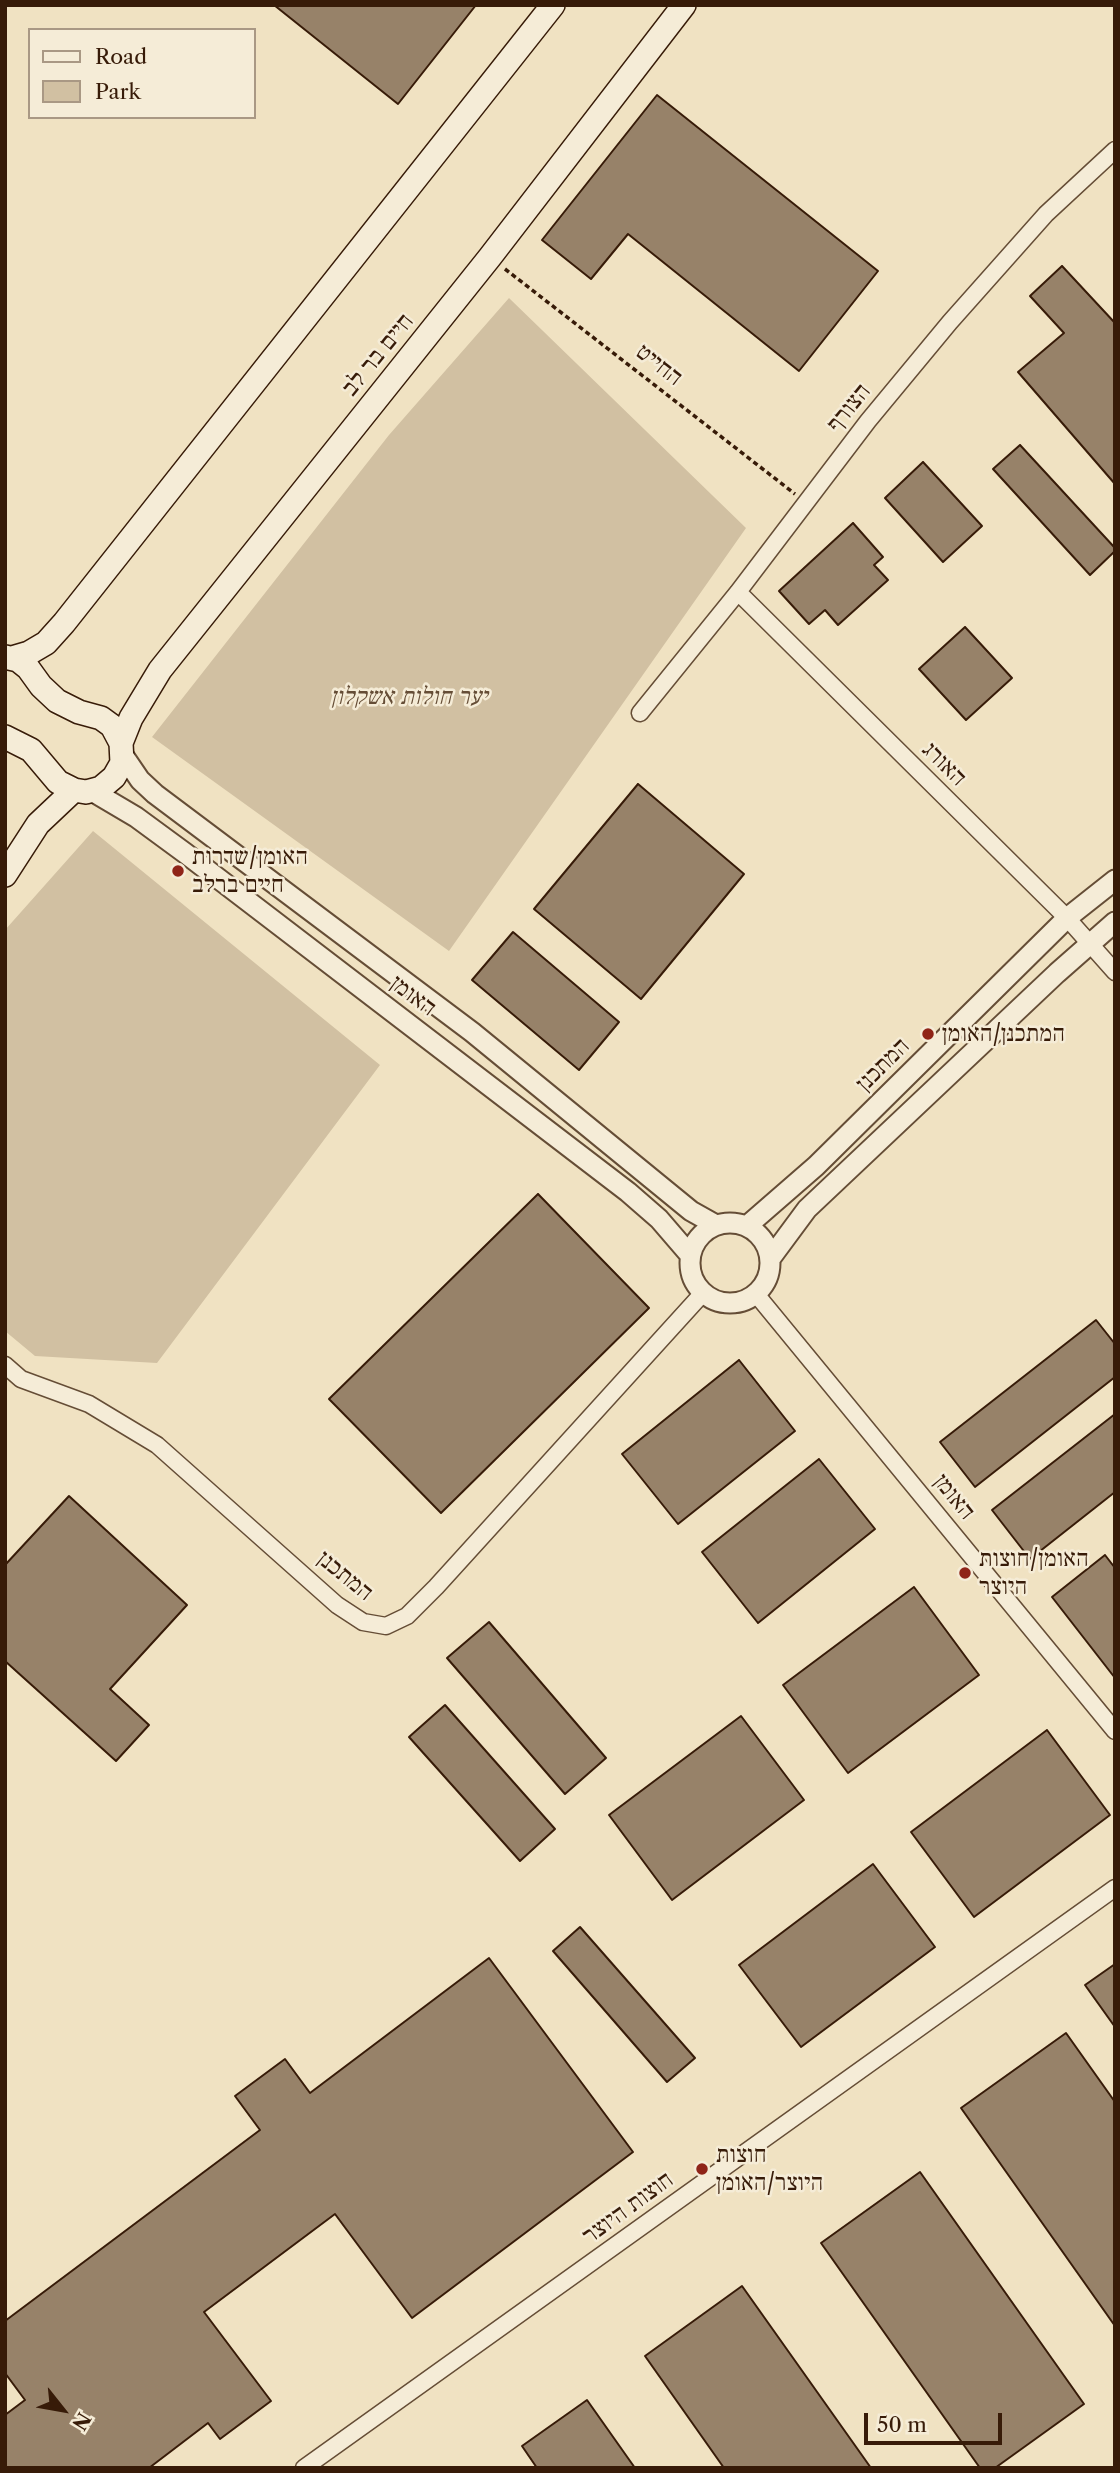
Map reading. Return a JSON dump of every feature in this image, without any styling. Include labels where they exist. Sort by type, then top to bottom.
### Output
[{"type":"main road","points":[[8,657],[29,653],[46,643],[64,623],[553,5]]},
{"type":"main road","name":"חיים בר לב","points":[[83,791],[101,788],[114,777],[122,763],[122,749],[131,718],[160,670],[490,257],[684,5]]},
{"type":"main road","points":[[8,657],[29,668],[41,686],[57,701],[68,708],[107,721],[116,731],[122,749]]},
{"type":"main road","points":[[5,737],[30,750],[58,782],[83,791]]},
{"type":"main road","points":[[5,875],[38,824],[83,791]]},
{"type":"street","name":"הצורף","points":[[640,713],[868,421],[950,322],[1046,214],[1115,150]]},
{"type":"street","name":"האורג","points":[[737,592],[1067,918],[1115,972]]},
{"type":"street","name":"האומן","points":[[122,749],[140,780],[155,794],[472,1032],[691,1211],[716,1225]]},
{"type":"street","name":"האומן","points":[[83,791],[136,817],[185,853],[628,1192],[659,1219],[690,1255]]},
{"type":"street","name":"המתכנן","points":[[747,1226],[816,1166],[1067,918],[1115,880]]},
{"type":"street","points":[[770,1259],[807,1209],[1047,982],[1115,922]]},
{"type":"street","points":[[726,1223],[747,1226],[763,1240],[770,1259],[769,1272],[756,1294],[746,1300],[724,1303],[703,1293],[694,1282],[690,1255],[699,1237],[716,1225],[726,1223]]},
{"type":"street","name":"המתכנן","points":[[5,1365],[21,1379],[89,1404],[158,1445],[337,1605],[363,1622],[386,1626],[407,1616],[436,1587],[703,1293]]},
{"type":"street","name":"האומן","points":[[756,1294],[1115,1731]]},
{"type":"street","name":"חוצות היוצר","points":[[304,2468],[1115,1888]]},
{"type":"path","name":"החייט","points":[[490,257],[805,502]]},
{"type":"green space","name":"יער חולות אשקלון","points":[[509,298],[746,528],[449,951],[152,737],[389,435]]},
{"type":"green space","points":[[93,831],[380,1065],[157,1363],[35,1356],[5,1331],[5,930]]},
{"type":"building","points":[[274,5],[476,5],[398,104]]},
{"type":"building","points":[[657,95],[878,271],[799,371],[628,234],[591,279],[542,240]]},
{"type":"building","points":[[1062,266],[1115,323],[1115,484],[1018,372],[1064,333],[1030,296]]},
{"type":"building","points":[[1020,445],[1115,548],[1090,575],[993,469]]},
{"type":"building","points":[[923,462],[982,526],[943,562],[885,498]]},
{"type":"building","points":[[853,523],[883,557],[874,565],[888,580],[838,625],[825,610],[809,624],[779,591]]},
{"type":"building","points":[[965,627],[1012,678],[966,720],[919,669]]},
{"type":"building","points":[[638,784],[744,874],[641,999],[534,909]]},
{"type":"building","points":[[513,932],[619,1022],[579,1070],[472,980]]},
{"type":"building","points":[[538,1194],[649,1308],[441,1513],[329,1399]]},
{"type":"building","points":[[1096,1320],[1115,1344],[1115,1377],[975,1487],[940,1442]]},
{"type":"building","points":[[739,1360],[795,1431],[678,1524],[622,1454]]},
{"type":"building","points":[[1115,1414],[1115,1492],[1030,1559],[992,1510]]},
{"type":"building","points":[[819,1459],[875,1529],[758,1623],[702,1552]]},
{"type":"building","points":[[69,1496],[187,1605],[110,1689],[149,1725],[116,1761],[5,1661],[5,1565]]},
{"type":"building","points":[[1105,1555],[1115,1568],[1115,1678],[1052,1597]]},
{"type":"building","points":[[914,1587],[979,1675],[848,1773],[783,1685]]},
{"type":"building","points":[[489,1622],[606,1758],[565,1794],[447,1658]]},
{"type":"building","points":[[445,1705],[555,1829],[520,1861],[409,1737]]},
{"type":"building","points":[[741,1716],[804,1800],[672,1900],[609,1815]]},
{"type":"building","points":[[1047,1730],[1110,1815],[974,1917],[911,1832]]},
{"type":"building","points":[[873,1864],[935,1947],[801,2047],[739,1965]]},
{"type":"building","points":[[580,1927],[695,2058],[667,2082],[553,1951]]},
{"type":"building","points":[[489,1958],[633,2152],[412,2318],[335,2214],[204,2312],[271,2401],[220,2439],[208,2423],[149,2468],[5,2468],[5,2415],[25,2400],[5,2373],[5,2321],[260,2130],[235,2096],[285,2059],[310,2093]]},
{"type":"building","points":[[1115,1964],[1115,2027],[1085,1985]]},
{"type":"building","points":[[1066,2033],[1115,2102],[1115,2326],[961,2108]]},
{"type":"building","points":[[920,2172],[1084,2404],[995,2468],[980,2468],[821,2243]]},
{"type":"building","points":[[742,2286],[871,2468],[724,2468],[645,2356]]},
{"type":"building","points":[[587,2400],[635,2468],[537,2468],[522,2446]]},
{"type":"place","name":"האומן/שדרות חיים ברלב","points":[[178,871]]},
{"type":"place","name":"המתכנן/האומן","points":[[928,1034]]},
{"type":"place","name":"האומן/חוצות היוצר","points":[[965,1573]]},
{"type":"place","name":"חוצות היוצר/האומן","points":[[702,2169]]}]
